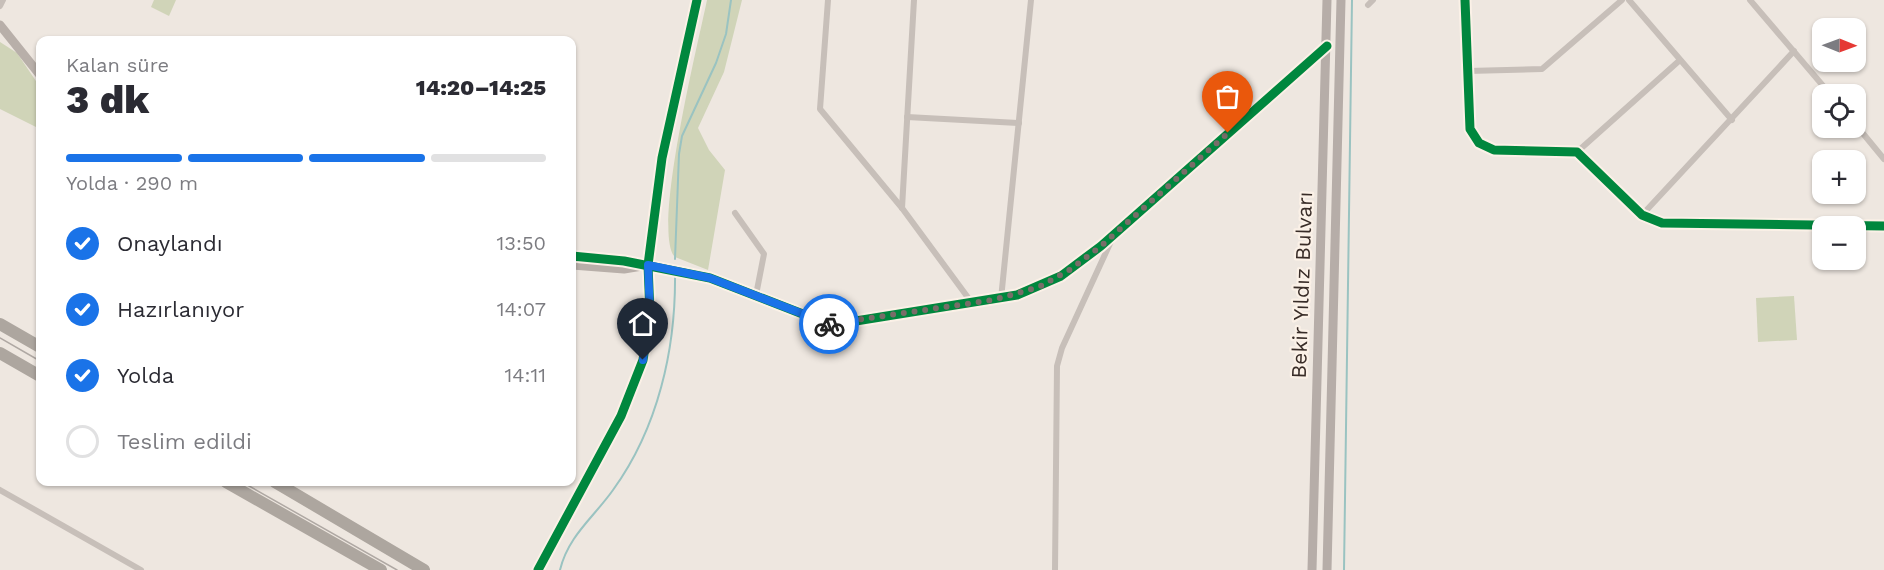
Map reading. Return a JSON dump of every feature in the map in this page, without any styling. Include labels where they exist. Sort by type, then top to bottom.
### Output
[{"type":"highway","points":[[0,324],[36,345]]},
{"type":"highway","points":[[0,353],[36,374]]},
{"type":"highway","points":[[233,486],[381,570]]},
{"type":"highway","points":[[281,486],[424,570]]},
{"type":"main road","name":"Bekir Yıldız Bulvarı","points":[[1312,570],[1328,0]]},
{"type":"main road","name":"Bekir Yıldız Bulvarı","points":[[1327,570],[1341,0]]},
{"type":"street","points":[[0,6],[3,0]]},
{"type":"street","points":[[538,570],[634,389],[648,329],[648,265],[662,158],[697,0]]},
{"type":"street","points":[[828,0],[820,109],[902,208],[972,303]]},
{"type":"street","points":[[902,208],[914,0]]},
{"type":"street","points":[[1001,299],[1031,0]]},
{"type":"street","points":[[1466,0],[1470,129],[1479,143],[1494,150],[1577,152],[1642,215],[1662,223],[1884,226]]},
{"type":"street","points":[[1468,71],[1542,69],[1622,0]]},
{"type":"street","points":[[1629,0],[1732,120]]},
{"type":"street","points":[[1749,0],[1822,84]]},
{"type":"street","points":[[0,25],[36,70]]},
{"type":"street","points":[[576,256],[648,265],[710,278],[831,325],[888,314],[1001,299],[1028,292],[1055,279],[1115,234],[1327,46]]},
{"type":"street","points":[[1642,215],[1794,51]]},
{"type":"street","points":[[1577,152],[1680,60]]},
{"type":"street","points":[[907,117],[1019,123]]},
{"type":"street","points":[[1866,137],[1884,159]]},
{"type":"street","points":[[735,213],[764,254],[756,295]]},
{"type":"street","points":[[1055,570],[1057,366],[1062,348],[1115,234]]},
{"type":"street","points":[[576,265],[624,269],[648,265]]},
{"type":"street","points":[[0,490],[141,570]]},
{"type":"green space","points":[[154,0],[176,0],[169,16],[151,7]]},
{"type":"green space","points":[[707,0],[742,0],[724,72],[698,128],[709,150],[725,170],[708,270],[675,257],[669,241],[672,176]]},
{"type":"green space","points":[[0,42],[17,53],[36,81],[36,127],[0,109]]},
{"type":"green space","points":[[1794,296],[1797,340],[1758,342],[1756,298]]},
{"type":"waterway","points":[[675,259],[679,154],[682,136],[716,63],[726,34],[731,0]]},
{"type":"waterway","points":[[1344,570],[1352,0]]},
{"type":"waterway","points":[[560,570],[575,537],[629,466],[653,414],[668,359],[675,273]]},
{"type":"tram line","points":[[0,338],[36,359]]},
{"type":"tram line","points":[[249,486],[397,570]]},
{"type":"cycle path","points":[[538,570],[621,416],[643,360],[650,313],[648,265],[662,158],[697,0]]},
{"type":"cycle path","points":[[1465,0],[1470,129],[1479,143],[1494,150],[1577,152],[1642,215],[1662,223],[1884,226]]},
{"type":"cycle path","points":[[576,256],[624,261],[710,278],[831,325],[1017,295],[1061,276],[1101,246],[1327,46]]},
{"type":"way so far","points":[[829,324],[1005,298],[1028,292],[1050,282],[1101,246],[1228,133]]},
{"type":"route","points":[[643,360],[650,313],[648,265],[710,278],[829,324]]}]
